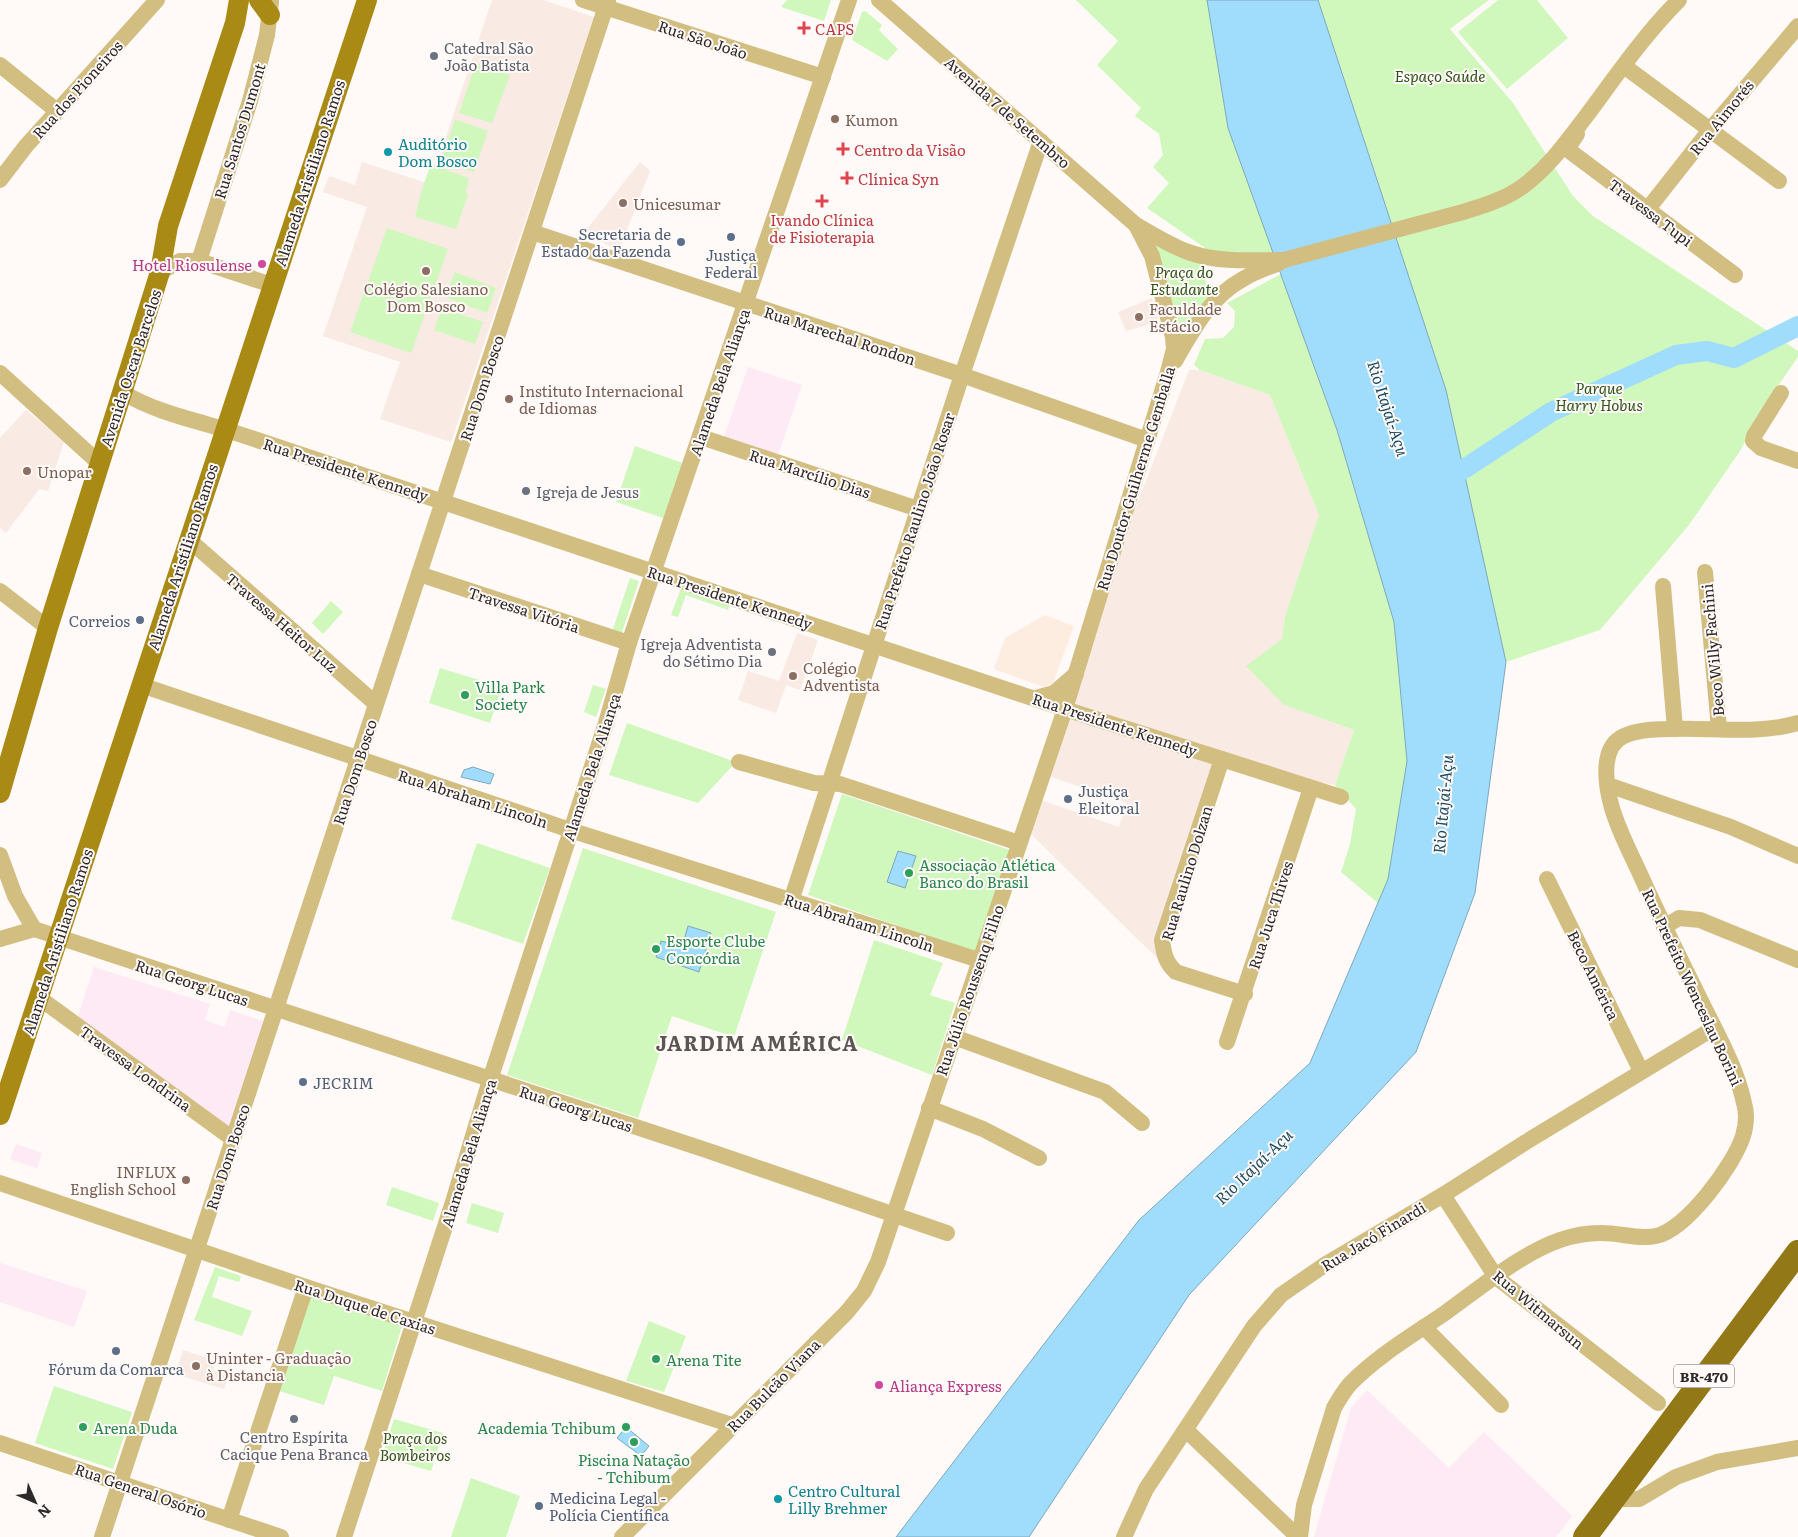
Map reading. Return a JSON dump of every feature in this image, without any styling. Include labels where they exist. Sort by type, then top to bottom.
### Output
[{"type":"highway","name":"BR-470","points":[[1591,1535],[1613,1499],[1798,1252]]},
{"type":"main road","name":"Avenida Oscar Barcelos","points":[[0,793],[5,757],[48,628],[160,272],[168,226],[235,22],[239,0]]},
{"type":"main road","name":"Alameda Aristiliano Ramos","points":[[0,1115],[224,429],[367,0]]},
{"type":"street","name":"Rua dos Pioneiros","points":[[0,180],[14,159],[157,0]]},
{"type":"street","name":"Rua São João","points":[[583,0],[607,4],[823,77]]},
{"type":"street","name":"Alameda Bela Aliança","points":[[344,1537],[606,723],[629,644],[849,0]]},
{"type":"street","name":"Avenida 7 de Setembro","points":[[879,0],[1136,225]]},
{"type":"street","points":[[1679,0],[1624,66],[1779,182]]},
{"type":"street","points":[[1168,372],[1187,338],[1206,311],[1224,293],[1243,279],[1284,260],[1484,206],[1520,188],[1537,175],[1561,150],[1650,31],[1679,0]]},
{"type":"street","name":"Rua Dom Bosco","points":[[102,1537],[607,4]]},
{"type":"street","name":"Rua Santos Dumont","points":[[199,261],[250,101],[267,5]]},
{"type":"street","name":"Rua Aimorés","points":[[1647,210],[1710,130],[1798,26]]},
{"type":"street","points":[[0,65],[57,111]]},
{"type":"street","name":"Travessa Tupi","points":[[1624,66],[1567,149],[1735,275]]},
{"type":"street","name":"Rua Prefeito Raulino João Rosar","points":[[791,901],[962,375],[1041,141]]},
{"type":"street","points":[[1136,225],[1191,253],[1210,258],[1284,260]]},
{"type":"street","name":"Rua Doutor Guilherme Gemballa","points":[[1065,709],[1174,349],[1173,337],[1152,256],[1136,225]]},
{"type":"street","name":"Rua Marechal Rondon","points":[[532,232],[962,375],[1147,440]]},
{"type":"street","points":[[160,272],[180,261],[199,261],[272,285]]},
{"type":"street","points":[[0,373],[99,463]]},
{"type":"street","name":"Rua Presidente Kennedy","points":[[122,392],[138,402],[161,410],[224,429],[653,572],[874,643],[1065,709],[1341,797]]},
{"type":"street","points":[[1781,393],[1754,436],[1753,441],[1761,448],[1798,461]]},
{"type":"street","name":"Rua Marcílio Dias","points":[[701,437],[918,509]]},
{"type":"street","name":"Travessa Heitor Luz","points":[[188,539],[376,704]]},
{"type":"street","name":"Beco Willy Fachini","points":[[1705,572],[1719,729]]},
{"type":"street","name":"Travessa Vitória","points":[[419,574],[629,644]]},
{"type":"street","points":[[1663,586],[1675,729]]},
{"type":"street","points":[[0,591],[48,628]]},
{"type":"street","points":[[1036,698],[1054,692],[1076,674]]},
{"type":"street","name":"Rua Abraham Lincoln","points":[[141,685],[358,760],[570,830],[979,960]]},
{"type":"street","name":"Rua Júlio Roussenq Filho","points":[[894,1214],[1065,709]]},
{"type":"street","name":"Rua Prefeito Wenceslau Borini","points":[[1299,1537],[1304,1505],[1329,1422],[1343,1393],[1372,1365],[1496,1277],[1540,1249],[1580,1235],[1599,1233],[1643,1237],[1662,1234],[1677,1226],[1701,1202],[1736,1151],[1743,1136],[1746,1121],[1745,1106],[1739,1084],[1714,1028],[1664,927],[1617,822],[1608,785],[1609,753],[1613,744],[1621,737],[1633,732],[1675,729],[1772,729],[1798,723]]},
{"type":"street","name":"Rua Raulino Dolzan","points":[[1222,759],[1162,940],[1164,956],[1168,965],[1176,972],[1245,994]]},
{"type":"street","points":[[739,762],[814,783],[840,784],[1019,842]]},
{"type":"street","points":[[1608,785],[1731,827],[1798,856]]},
{"type":"street","name":"Rua Juca Thives","points":[[1227,1042],[1245,994],[1311,788]]},
{"type":"street","points":[[0,855],[5,881],[34,929],[0,939]]},
{"type":"street","name":"Beco América","points":[[1547,879],[1641,1071]]},
{"type":"street","points":[[1664,927],[1678,918],[1700,920],[1798,960]]},
{"type":"street","name":"Rua Georg Lucas","points":[[34,929],[947,1233]]},
{"type":"street","name":"Travessa Londrina","points":[[38,998],[233,1139]]},
{"type":"street","name":"Rua Jacó Finardi","points":[[1124,1537],[1146,1489],[1254,1326],[1281,1295],[1323,1266],[1443,1195],[1641,1071],[1714,1028]]},
{"type":"street","points":[[954,1037],[1105,1092],[1142,1123]]},
{"type":"street","points":[[930,1108],[983,1129],[1039,1158]]},
{"type":"street","name":"Rua Duque de Caxias","points":[[0,1183],[414,1322],[732,1425]]},
{"type":"street","name":"Rua Witmarsun","points":[[1443,1195],[1496,1277],[1658,1403]]},
{"type":"street","name":"Rua Bulcão Viana","points":[[622,1537],[847,1312],[864,1291],[878,1262],[894,1214]]},
{"type":"street","points":[[229,1520],[306,1286]]},
{"type":"street","points":[[1424,1327],[1500,1405]]},
{"type":"street","points":[[1186,1430],[1299,1537]]},
{"type":"street","name":"Rua General Osório","points":[[0,1443],[281,1537]]},
{"type":"street","points":[[1613,1499],[1639,1499],[1676,1477],[1717,1462],[1798,1448]]},
{"type":"shaded area","name":"Colégio Salesiano Dom Bosco","points":[[492,0],[543,0],[594,17],[451,442],[380,419],[400,362],[323,336],[367,207],[323,192],[329,176],[355,185],[362,162],[430,184]]},
{"type":"shaded area","name":"Unicesumar","points":[[640,162],[650,171],[619,250],[583,234]]},
{"type":"shaded area","name":"Faculdade Estácio","points":[[1152,298],[1159,322],[1126,331],[1118,312]]},
{"type":"shaded area","points":[[748,367],[802,385],[778,455],[724,437]]},
{"type":"shaded area","points":[[1189,370],[1200,370],[1270,395],[1319,515],[1285,616],[1282,639],[1284,705],[1354,730],[1335,785],[1309,780],[1071,702],[1120,548]]},
{"type":"shaded area","name":"Unopar","points":[[26,410],[64,441],[48,491],[39,489],[6,533],[0,528],[0,438]]},
{"type":"shaded area","points":[[1045,615],[1074,626],[1053,683],[1044,687],[994,669],[1005,638]]},
{"type":"shaded area","name":"Colégio Adventista","points":[[797,633],[818,640],[800,690],[786,685],[776,713],[738,700],[748,671],[779,681]]},
{"type":"shaded area","points":[[1066,715],[1214,764],[1160,961],[1028,831],[1038,799],[1119,827],[1127,803],[1046,775]]},
{"type":"shaded area","points":[[94,967],[210,1004],[205,1020],[225,1027],[230,1010],[263,1021],[227,1130],[77,1019]]},
{"type":"shaded area","points":[[16,1144],[42,1153],[37,1168],[10,1159]]},
{"type":"shaded area","points":[[0,1263],[87,1291],[74,1327],[0,1302]]},
{"type":"shaded area","name":"Uninter - Graduação à Distancia","points":[[183,1350],[216,1361],[213,1371],[229,1376],[224,1389],[175,1374]]},
{"type":"shaded area","points":[[1367,1390],[1449,1468],[1484,1432],[1572,1516],[1556,1537],[1314,1537],[1351,1408]]},
{"type":"green space","points":[[787,0],[831,0],[824,21],[781,7]]},
{"type":"green space","points":[[1076,0],[1207,0],[1228,128],[1273,252],[1231,255],[1208,250],[1147,208],[1169,183],[1153,167],[1163,155],[1159,134],[1135,116],[1141,108],[1097,65],[1118,41]]},
{"type":"green space","name":"Parque Harry Hobus","points":[[1318,0],[1489,0],[1450,29],[1513,103],[1573,196],[1593,216],[1798,351],[1798,357],[1764,406],[1740,451],[1689,525],[1600,630],[1506,662],[1446,390]]},
{"type":"green space","points":[[1498,0],[1537,0],[1568,38],[1507,89],[1458,32]]},
{"type":"green space","points":[[865,11],[882,25],[879,30],[898,49],[887,61],[852,40],[862,12]]},
{"type":"green space","points":[[476,63],[510,75],[492,123],[459,113]]},
{"type":"green space","points":[[455,119],[488,131],[474,172],[441,162]]},
{"type":"green space","points":[[431,164],[469,178],[466,192],[468,195],[456,229],[415,217]]},
{"type":"green space","points":[[387,228],[448,249],[411,353],[350,332]]},
{"type":"green space","name":"Praça do Estudante","points":[[1152,242],[1202,261],[1209,300],[1176,354]]},
{"type":"green space","points":[[455,272],[496,288],[487,313],[445,297]]},
{"type":"green space","points":[[1281,274],[1337,430],[1394,622],[1407,762],[1388,879],[1378,903],[1341,872],[1350,844],[1356,809],[1335,785],[1354,730],[1284,705],[1246,666],[1282,639],[1285,616],[1319,515],[1270,395],[1200,370],[1194,365],[1205,339],[1223,338],[1234,327],[1235,311],[1227,303]]},
{"type":"green space","points":[[442,308],[483,322],[475,344],[434,330]]},
{"type":"green space","points":[[635,446],[688,465],[669,520],[616,502]]},
{"type":"green space","points":[[630,578],[639,581],[621,635],[612,632]]},
{"type":"green space","points":[[681,588],[730,605],[728,610],[686,595],[678,617],[671,615]]},
{"type":"green space","points":[[331,601],[343,612],[323,634],[312,623]]},
{"type":"green space","name":"Villa Park Society","points":[[440,668],[502,687],[490,723],[429,703]]},
{"type":"green space","points":[[593,685],[606,689],[596,717],[584,712]]},
{"type":"green space","points":[[627,723],[736,762],[698,803],[609,775]]},
{"type":"green space","name":"Associação Atlética Banco do Brasil","points":[[842,794],[1010,850],[975,952],[808,895]]},
{"type":"green space","points":[[477,843],[550,868],[523,944],[451,919]]},
{"type":"green space","name":"Esporte Clube Concórdia","points":[[583,848],[776,912],[734,1037],[672,1016],[638,1118],[507,1075]]},
{"type":"green space","points":[[874,940],[943,963],[930,995],[955,1003],[932,1075],[842,1040]]},
{"type":"green space","points":[[392,1187],[439,1203],[433,1221],[386,1205]]},
{"type":"green space","points":[[472,1203],[504,1213],[498,1233],[466,1223]]},
{"type":"green space","points":[[215,1267],[241,1276],[239,1282],[219,1276],[212,1297],[252,1311],[242,1336],[194,1320]]},
{"type":"green space","points":[[310,1296],[402,1326],[382,1391],[334,1376],[324,1405],[279,1391]]},
{"type":"green space","name":"Arena Tite","points":[[649,1321],[686,1336],[664,1392],[626,1381]]},
{"type":"green space","name":"Arena Duda","points":[[54,1386],[132,1412],[113,1469],[35,1443]]},
{"type":"green space","name":"Praça dos Bombeiros","points":[[394,1419],[443,1433],[431,1471],[382,1457]]},
{"type":"green space","points":[[471,1478],[520,1496],[506,1537],[451,1537]]},
{"type":"water","name":"Rio Itajaí-Açu","points":[[1207,0],[1318,0],[1446,390],[1506,662],[1475,893],[1416,1052],[1189,1295],[1029,1537],[896,1537],[1139,1220],[1310,1063],[1388,879],[1407,761],[1394,622],[1337,430],[1228,128]]},
{"type":"water","points":[[473,767],[494,774],[490,784],[461,777],[464,770]]},
{"type":"water","points":[[898,851],[916,856],[905,888],[887,882]]},
{"type":"water","points":[[688,926],[711,933],[699,972],[656,957],[661,941],[682,947]]},
{"type":"water","name":"Piscina Natação - Tchibum","points":[[626,1427],[649,1446],[641,1456],[617,1438]]},
{"type":"waterway","points":[[1441,480],[1464,469],[1551,412],[1676,355],[1707,351],[1734,358],[1798,326]]},
{"type":"place","name":"CAPS","points":[[804,28]]},
{"type":"place","name":"Catedral São João Batista","points":[[434,56]]},
{"type":"place","name":"Kumon","points":[[835,119]]},
{"type":"place","name":"Centro da Visão","points":[[843,149]]},
{"type":"place","name":"Auditório Dom Bosco","points":[[388,152]]},
{"type":"place","name":"Clínica Syn","points":[[847,178]]},
{"type":"place","name":"Ivando Clínica de Fisioterapia","points":[[822,201]]},
{"type":"place","name":"Unicesumar","points":[[623,203]]},
{"type":"place","name":"Justiça Federal","points":[[731,237]]},
{"type":"place","name":"Secretaria de Estado da Fazenda","points":[[681,242]]},
{"type":"place","name":"Hotel Riosulense","points":[[262,264]]},
{"type":"place","name":"Colégio Salesiano Dom Bosco","points":[[426,271]]},
{"type":"place","name":"Faculdade Estácio","points":[[1139,317]]},
{"type":"place","name":"Instituto Internacional de Idiomas","points":[[509,399]]},
{"type":"place","name":"Unopar","points":[[27,471]]},
{"type":"place","name":"Igreja de Jesus","points":[[526,491]]},
{"type":"place","name":"Correios","points":[[140,620]]},
{"type":"place","name":"Igreja Adventista do Sétimo Dia","points":[[772,652]]},
{"type":"place","name":"Colégio Adventista","points":[[793,676]]},
{"type":"place","name":"Villa Park Society","points":[[465,695]]},
{"type":"place","name":"Justiça Eleitoral","points":[[1068,799]]},
{"type":"place","name":"Associação Atlética Banco do Brasil","points":[[909,873]]},
{"type":"place","name":"Esporte Clube Concórdia","points":[[656,949]]},
{"type":"place","name":"JECRIM","points":[[303,1082]]},
{"type":"place","name":"INFLUX English School","points":[[186,1180]]},
{"type":"place","name":"Fórum da Comarca","points":[[116,1351]]},
{"type":"place","name":"Arena Tite","points":[[656,1359]]},
{"type":"place","name":"Uninter - Graduação à Distancia","points":[[196,1366]]},
{"type":"place","name":"Aliança Express","points":[[879,1385]]},
{"type":"place","name":"Centro Espírita Cacique Pena Branca","points":[[294,1419]]},
{"type":"place","name":"Arena Duda","points":[[83,1427]]},
{"type":"place","name":"Academia Tchibum","points":[[626,1427]]},
{"type":"place","name":"Piscina Natação - Tchibum","points":[[634,1442]]},
{"type":"place","name":"Centro Cultural Lilly Brehmer","points":[[778,1499]]},
{"type":"place","name":"Medicina Legal - Polícia Científica","points":[[539,1506]]},
{"type":"district","name":"JARDIM AMÉRICA","points":[[757,1042]]},
{"type":"park label","name":"Espaço Saúde","points":[[1440,75]]}]
